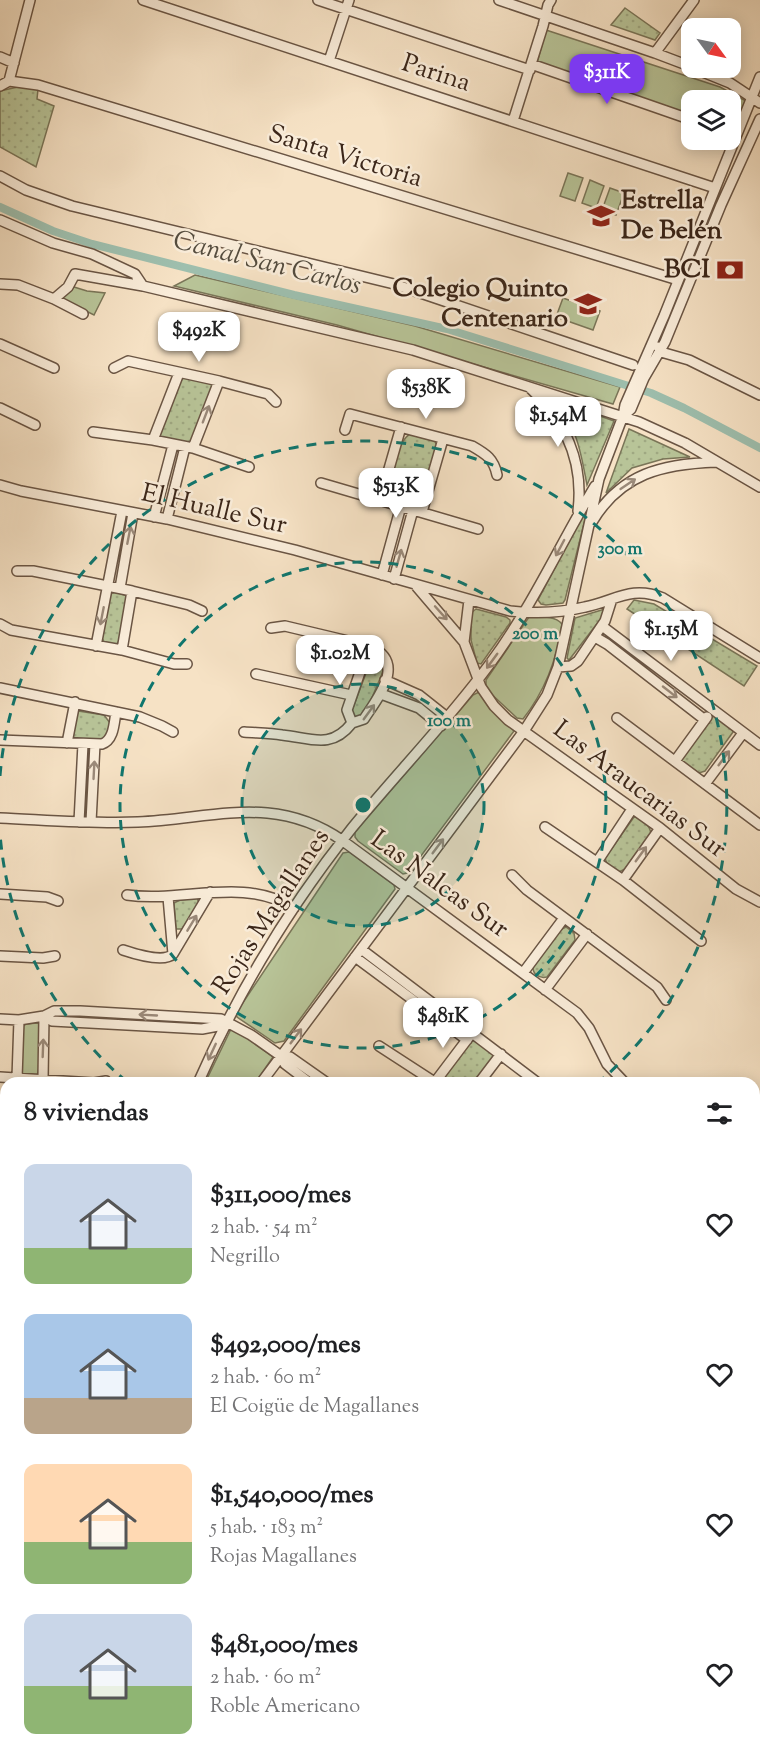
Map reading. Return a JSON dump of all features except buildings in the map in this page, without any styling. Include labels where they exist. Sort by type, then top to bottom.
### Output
[{"type":"street","points":[[0,86],[9,81],[30,0]]},
{"type":"street","name":"Parina","points":[[143,0],[167,4],[328,61],[715,188]]},
{"type":"street","points":[[318,0],[348,5],[681,116]]},
{"type":"street","points":[[498,0],[681,63]]},
{"type":"street","points":[[513,121],[551,0]]},
{"type":"street","points":[[656,53],[694,0]]},
{"type":"street","points":[[328,61],[348,5]]},
{"type":"street","points":[[0,57],[14,63]]},
{"type":"street","name":"Rojas Magallanes","points":[[741,125],[760,77]]},
{"type":"street","points":[[718,78],[755,94],[760,103]]},
{"type":"street","name":"Santa Victoria","points":[[9,81],[38,85],[678,280]]},
{"type":"street","name":"Rojas Magallanes","points":[[640,379],[661,352],[729,186],[760,118]]},
{"type":"street","name":"Rojas Magallanes","points":[[265,1077],[524,731],[547,695],[558,667],[599,479],[623,416],[631,409],[632,396],[653,340],[731,150]]},
{"type":"street","name":"Rojas Magallanes","points":[[729,186],[735,150]]},
{"type":"street","points":[[0,176],[26,190],[72,206],[394,284],[633,365]]},
{"type":"street","points":[[715,188],[721,205]]},
{"type":"street","points":[[0,220],[53,243],[93,255],[135,274],[143,286]]},
{"type":"street","points":[[54,299],[60,295],[75,274],[143,286],[413,350],[623,416],[669,435],[760,487]]},
{"type":"street","points":[[0,284],[18,285],[54,299],[83,314]]},
{"type":"street","points":[[664,316],[669,320],[676,318]]},
{"type":"street","points":[[653,340],[661,352],[701,365],[760,395]]},
{"type":"street","points":[[0,344],[54,368]]},
{"type":"street","points":[[114,368],[128,361],[268,394],[276,402]]},
{"type":"street","points":[[153,440],[179,373]]},
{"type":"street","points":[[167,519],[189,448],[219,381]]},
{"type":"street","points":[[527,386],[556,417],[570,443],[578,478],[578,515]]},
{"type":"street","points":[[0,408],[35,425]]},
{"type":"street","points":[[345,430],[350,414],[472,447],[488,455],[495,465],[497,476]]},
{"type":"street","points":[[380,500],[401,427]]},
{"type":"street","points":[[93,432],[153,440],[189,448],[249,467]]},
{"type":"street","points":[[394,579],[443,439]]},
{"type":"street","points":[[154,517],[173,445]]},
{"type":"street","points":[[589,526],[616,492],[644,474],[676,464],[717,462]]},
{"type":"street","name":"Rojas Magallanes","points":[[201,1077],[226,1022],[262,958],[294,908],[343,841],[389,784],[448,718],[478,680],[525,613],[599,479]]},
{"type":"street","points":[[321,483],[478,529]]},
{"type":"street","name":"El Hualle Sur","points":[[0,485],[167,519],[295,550],[510,611],[525,613],[570,610],[633,592],[656,595],[760,658]]},
{"type":"street","points":[[382,575],[401,506]]},
{"type":"street","points":[[96,646],[122,511]]},
{"type":"street","points":[[120,588],[133,513]]},
{"type":"street","points":[[17,571],[33,571],[120,588],[189,605],[202,611]]},
{"type":"street","points":[[416,586],[464,642],[478,680],[488,698],[501,713],[524,731]]},
{"type":"street","points":[[122,650],[132,591]]},
{"type":"street","points":[[558,667],[574,665],[602,626],[608,615],[612,599]]},
{"type":"street","points":[[464,642],[469,600]]},
{"type":"street","points":[[0,624],[11,630],[122,650],[174,664],[187,664]]},
{"type":"street","points":[[244,732],[325,741],[345,732],[352,723],[364,719],[381,694],[389,667],[387,658],[379,650],[369,646],[285,626],[272,628]]},
{"type":"street","points":[[602,626],[760,745]]},
{"type":"street","points":[[595,637],[705,720]]},
{"type":"street","points":[[352,723],[347,710],[369,646]]},
{"type":"street","points":[[256,674],[351,695]]},
{"type":"street","points":[[385,680],[419,695],[448,718]]},
{"type":"street","points":[[0,688],[116,712],[147,720],[173,732]]},
{"type":"street","points":[[381,694],[418,708],[441,726]]},
{"type":"street","points":[[67,743],[75,702]]},
{"type":"street","points":[[675,761],[712,710]]},
{"type":"street","points":[[0,740],[106,743],[110,739],[116,712]]},
{"type":"street","points":[[617,718],[760,825]]},
{"type":"street","name":"Las Araucarias Sur","points":[[524,731],[660,828],[736,889],[760,902]]},
{"type":"street","points":[[705,784],[743,733]]},
{"type":"street","points":[[79,822],[83,744]]},
{"type":"street","points":[[91,822],[95,744]]},
{"type":"street","points":[[597,862],[632,809]]},
{"type":"street","name":"Las Nalcas Sur","points":[[0,818],[141,822],[224,812],[253,811],[298,819],[324,829],[577,1013],[586,1022],[607,1064],[619,1077]]},
{"type":"street","points":[[545,827],[622,880],[701,941]]},
{"type":"street","points":[[622,880],[660,828]]},
{"type":"street","points":[[512,875],[523,887],[657,987],[666,1000]]},
{"type":"street","points":[[127,895],[168,897],[243,891],[280,901],[294,908]]},
{"type":"street","points":[[123,950],[136,955],[166,958],[173,954],[210,892]]},
{"type":"street","points":[[0,906],[0,894],[42,897],[58,901]]},
{"type":"street","points":[[168,897],[173,954]]},
{"type":"street","points":[[523,973],[564,918]]},
{"type":"street","points":[[545,990],[587,934]]},
{"type":"street","points":[[358,953],[470,1036],[501,1054],[530,1077]]},
{"type":"street","points":[[0,956],[43,958],[54,956]]},
{"type":"street","points":[[0,1019],[19,1020],[44,1016],[54,1011],[206,1018],[226,1022],[252,1035],[281,1056],[285,1064],[302,1077]]},
{"type":"street","points":[[43,1077],[44,1016]]},
{"type":"street","points":[[17,1077],[19,1020]]},
{"type":"street","points":[[440,1077],[470,1036]]},
{"type":"street","points":[[379,1046],[428,1077]]},
{"type":"street","points":[[484,1077],[501,1054]]},
{"type":"street","points":[[281,1056],[290,1057],[318,1077]]},
{"type":"green space","points":[[625,8],[660,33],[655,40],[611,25]]},
{"type":"green space","points":[[546,30],[681,74],[681,78],[693,78],[726,90],[681,90],[681,113],[537,63]]},
{"type":"green space","points":[[22,86],[38,89],[37,99],[54,106],[36,167],[0,147],[0,91]]},
{"type":"green space","points":[[741,98],[746,101],[741,112]]},
{"type":"green space","points":[[568,173],[583,178],[575,201],[560,196]]},
{"type":"green space","points":[[590,180],[604,186],[596,208],[582,203]]},
{"type":"green space","points":[[610,188],[624,193],[616,215],[602,210]]},
{"type":"green space","points":[[195,275],[415,326],[620,387],[613,404],[337,325],[174,286]]},
{"type":"green space","points":[[74,287],[105,293],[94,315],[60,298]]},
{"type":"green space","points":[[563,298],[600,311],[593,330],[556,317]]},
{"type":"green space","points":[[184,377],[211,383],[212,388],[188,444],[159,437],[179,383]]},
{"type":"green space","points":[[544,396],[614,421],[587,485],[575,436],[564,416]]},
{"type":"green space","points":[[629,429],[690,457],[663,459],[632,468],[606,493]]},
{"type":"green space","points":[[411,433],[434,439],[437,446],[421,500],[414,505],[386,496],[393,462],[401,444]]},
{"type":"green space","points":[[589,503],[565,600],[563,603],[541,604],[538,600]]},
{"type":"green space","points":[[113,591],[127,596],[119,641],[116,645],[105,643],[101,637],[110,595]]},
{"type":"green space","points":[[634,600],[654,604],[757,666],[744,686],[627,609]]},
{"type":"green space","points":[[476,609],[510,620],[481,664],[477,663],[471,640],[471,613]]},
{"type":"green space","points":[[605,609],[606,612],[569,660],[567,658],[575,618]]},
{"type":"green space","points":[[529,617],[551,618],[562,624],[549,674],[538,697],[523,719],[517,718],[486,689],[486,680]]},
{"type":"green space","points":[[372,657],[381,660],[384,669],[371,700],[359,720],[350,716]]},
{"type":"green space","points":[[479,692],[514,731],[412,868],[403,874],[358,841],[355,832],[473,695]]},
{"type":"green space","points":[[78,711],[104,715],[110,723],[106,738],[89,741],[72,737]]},
{"type":"green space","points":[[710,713],[733,732],[705,771],[699,773],[681,761],[680,754]]},
{"type":"green space","points":[[634,817],[645,822],[651,834],[625,869],[619,872],[607,864],[605,858]]},
{"type":"green space","points":[[349,852],[394,885],[395,889],[284,1041],[275,1043],[237,1017],[236,1013],[343,853]]},
{"type":"green space","points":[[197,898],[199,903],[183,929],[176,929],[174,903]]},
{"type":"green space","points":[[566,927],[574,933],[575,940],[547,977],[536,975],[533,965],[560,930]]},
{"type":"green space","points":[[26,1024],[40,1024],[39,1072],[35,1077],[21,1075],[22,1027]]},
{"type":"green space","points":[[232,1027],[273,1057],[259,1077],[208,1077]]},
{"type":"green space","points":[[473,1039],[493,1053],[493,1059],[479,1077],[443,1077]]},
{"type":"waterway","name":"Canal San Carlos","points":[[0,207],[53,231],[92,244],[294,295],[447,329],[651,393],[760,448]]},
{"type":"place","name":"Estrella De Belén","points":[[601,216]]},
{"type":"place","name":"BCI","points":[[730,270]]},
{"type":"place","name":"Colegio Quinto Centenario","points":[[588,304]]}]
